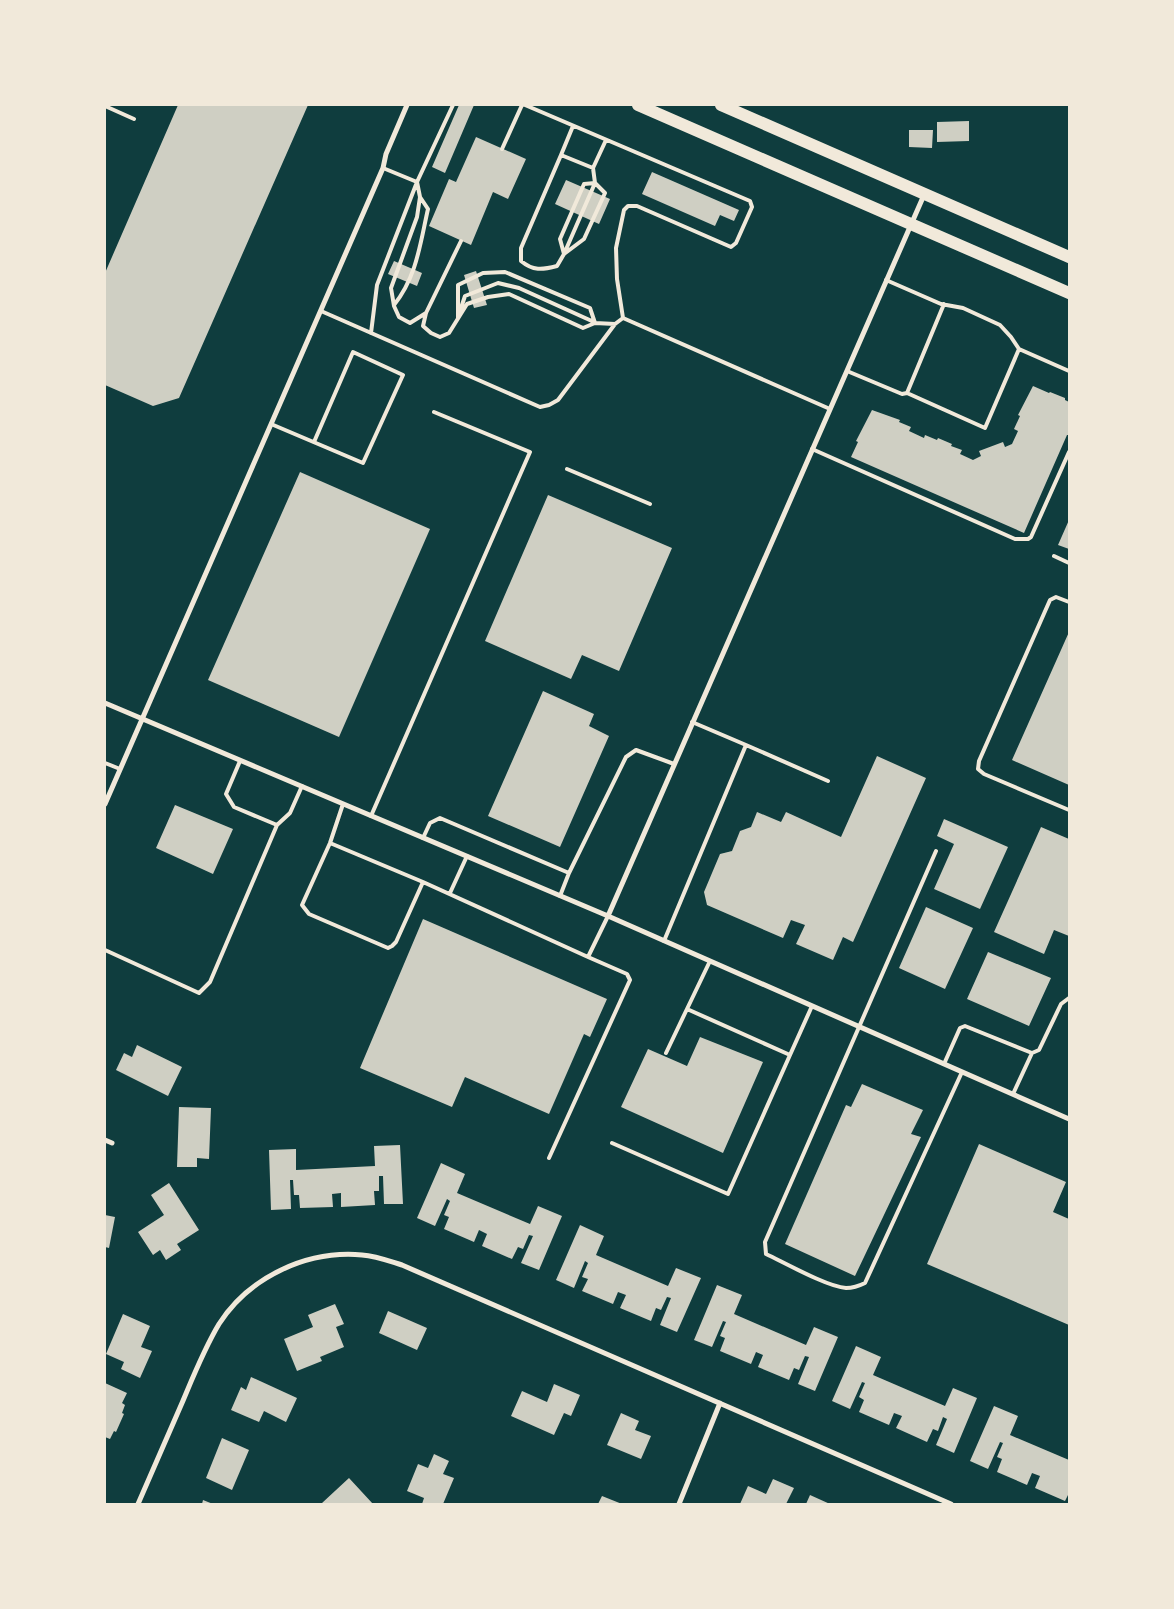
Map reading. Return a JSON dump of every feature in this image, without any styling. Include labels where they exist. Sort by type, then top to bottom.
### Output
[{"type":"main road","points":[[638,105],[1069,293]]},
{"type":"main road","points":[[721,105],[1069,257]]},
{"type":"street","points":[[105,804],[383,168],[386,154],[407,105]]},
{"type":"street","points":[[608,916],[924,194]]},
{"type":"street","points":[[105,702],[608,916],[1069,1119]]},
{"type":"street","points":[[105,1140],[112,1143]]},
{"type":"street","points":[[138,1504],[206,1348],[220,1323],[237,1302],[252,1288],[287,1267],[311,1258],[342,1254],[379,1258],[402,1265],[951,1504]]},
{"type":"street","points":[[679,1504],[720,1403]]},
{"type":"lane","points":[[371,333],[377,285],[417,182],[453,105]]},
{"type":"lane","points":[[502,149],[523,105],[750,202],[752,207],[736,243],[731,247],[637,206],[628,206],[624,210],[616,248],[616,279],[622,318]]},
{"type":"lane","points":[[105,106],[134,119]]},
{"type":"lane","points":[[573,126],[521,248],[521,261],[530,268],[546,269],[557,266],[595,183],[593,168],[606,140]]},
{"type":"lane","points":[[561,155],[593,168]]},
{"type":"lane","points":[[383,168],[417,182]]},
{"type":"lane","points":[[417,182],[420,197],[417,217],[392,288],[394,306],[399,317],[410,322],[426,313]]},
{"type":"lane","points":[[564,254],[560,239],[584,184],[595,183]]},
{"type":"lane","points":[[564,254],[584,239],[605,193],[595,183]]},
{"type":"lane","points":[[394,306],[404,292],[415,268],[428,209],[420,197]]},
{"type":"lane","points":[[461,241],[426,313],[423,326],[430,333],[440,337],[449,333],[467,304],[488,297],[509,294],[583,328],[595,323]]},
{"type":"lane","points":[[458,318],[458,285],[483,273],[505,272],[590,308],[595,323]]},
{"type":"lane","points":[[886,280],[944,304],[963,308],[1000,325],[1019,349],[1069,371]]},
{"type":"lane","points":[[458,318],[465,296],[498,283],[519,288],[595,323],[615,324]]},
{"type":"lane","points":[[907,392],[944,304]]},
{"type":"lane","points":[[321,311],[540,407],[558,400],[615,324],[622,318]]},
{"type":"lane","points":[[622,318],[830,409]]},
{"type":"lane","points":[[846,371],[902,394],[907,392],[985,428],[1019,349]]},
{"type":"lane","points":[[271,424],[314,442],[363,462],[403,374],[353,352],[314,442]]},
{"type":"lane","points":[[371,816],[530,452],[434,412]]},
{"type":"lane","points":[[812,449],[1015,538],[1024,540],[1028,540],[1031,537],[1069,452]]},
{"type":"lane","points":[[567,469],[650,504]]},
{"type":"lane","points":[[1054,556],[1069,563]]},
{"type":"lane","points":[[1069,602],[1056,596],[1050,600],[979,761],[978,769],[984,774],[1069,810]]},
{"type":"lane","points":[[692,722],[828,781]]},
{"type":"lane","points":[[664,941],[746,745]]},
{"type":"lane","points":[[560,896],[569,873],[626,757],[636,750],[674,764]]},
{"type":"lane","points":[[240,760],[226,794],[234,807],[277,825]]},
{"type":"lane","points":[[105,763],[120,769]]},
{"type":"lane","points":[[105,950],[198,993],[210,982],[277,825],[290,813],[302,786]]},
{"type":"lane","points":[[343,804],[330,843],[302,905],[309,914],[388,948],[396,942],[423,882]]},
{"type":"lane","points":[[423,838],[430,823],[440,818],[569,873]]},
{"type":"lane","points":[[330,843],[450,893],[627,974],[630,980],[549,1158]]},
{"type":"lane","points":[[936,851],[765,1242],[766,1254],[834,1286],[846,1288],[860,1286],[865,1283],[962,1072]]},
{"type":"lane","points":[[450,893],[467,856]]},
{"type":"lane","points":[[588,957],[608,916]]},
{"type":"lane","points":[[666,1053],[710,961]]},
{"type":"lane","points":[[944,1064],[960,1028],[965,1026],[1032,1053],[1040,1050],[1061,1004],[1069,998]]},
{"type":"lane","points":[[612,1143],[728,1194],[812,1006]]},
{"type":"lane","points":[[687,1010],[790,1055]]},
{"type":"lane","points":[[1013,1094],[1032,1053]]},
{"type":"building","points":[[178,105],[308,105],[179,398],[153,406],[105,385],[105,273]]},
{"type":"building","points":[[459,105],[474,105],[445,173],[432,167]]},
{"type":"building","points":[[969,121],[969,141],[937,142],[937,122]]},
{"type":"building","points":[[909,130],[933,130],[932,148],[909,147]]},
{"type":"building","points":[[476,137],[526,159],[508,199],[493,192],[471,245],[429,226],[449,179],[456,182]]},
{"type":"building","points":[[652,172],[739,210],[734,221],[720,215],[715,226],[642,194]]},
{"type":"building","points":[[566,180],[610,199],[599,224],[555,204]]},
{"type":"building","points":[[394,261],[422,273],[417,286],[388,274]]},
{"type":"building","points":[[476,271],[487,305],[474,308],[464,275]]},
{"type":"building","points":[[1033,386],[1065,398],[1069,402],[1069,435],[1067,435],[1024,533],[851,457],[858,442],[856,441],[872,410],[900,420],[899,422],[911,427],[909,431],[924,438],[925,435],[952,444],[951,446],[962,450],[960,454],[973,460],[981,456],[979,451],[1003,442],[1005,447],[1012,444],[1018,431],[1014,429],[1020,416],[1018,415]]},
{"type":"building","points":[[300,472],[430,529],[339,737],[208,680]]},
{"type":"building","points":[[548,495],[672,548],[619,671],[582,655],[571,679],[485,641]]},
{"type":"building","points":[[1069,520],[1069,549],[1058,545]]},
{"type":"building","points":[[1069,632],[1069,785],[1012,760]]},
{"type":"building","points":[[543,691],[594,714],[589,726],[609,736],[560,847],[488,816]]},
{"type":"building","points":[[877,756],[926,778],[853,942],[843,937],[833,960],[796,944],[805,925],[791,920],[783,938],[707,905],[704,892],[720,854],[732,851],[740,831],[751,827],[757,812],[781,822],[786,812],[841,837]]},
{"type":"building","points":[[175,805],[233,829],[213,874],[156,848]]},
{"type":"building","points":[[944,819],[1008,847],[980,909],[934,889],[954,844],[937,836]]},
{"type":"building","points":[[1041,827],[1069,839],[1069,936],[1054,930],[1044,954],[994,932]]},
{"type":"building","points":[[926,907],[973,928],[945,989],[899,968]]},
{"type":"building","points":[[423,919],[607,999],[590,1037],[584,1034],[549,1114],[465,1077],[452,1107],[360,1068]]},
{"type":"building","points":[[988,952],[1051,978],[1029,1026],[967,999]]},
{"type":"building","points":[[700,1037],[763,1062],[723,1153],[621,1107],[648,1049],[687,1066]]},
{"type":"building","points":[[137,1045],[182,1067],[168,1096],[116,1070],[124,1053],[132,1057]]},
{"type":"building","points":[[862,1084],[923,1110],[911,1134],[921,1137],[855,1276],[785,1244],[846,1105],[851,1107]]},
{"type":"building","points":[[179,1107],[211,1108],[209,1159],[197,1158],[197,1167],[177,1167]]},
{"type":"building","points":[[979,1144],[1066,1182],[1053,1212],[1069,1219],[1069,1325],[927,1264]]},
{"type":"building","points":[[400,1145],[403,1204],[384,1204],[383,1176],[379,1176],[379,1191],[374,1191],[375,1205],[341,1207],[341,1193],[332,1194],[333,1207],[300,1208],[299,1195],[294,1195],[293,1180],[290,1180],[291,1209],[271,1210],[269,1150],[296,1149],[296,1170],[375,1166],[374,1146]]},
{"type":"building","points":[[441,1163],[465,1174],[457,1193],[530,1224],[538,1206],[562,1216],[539,1270],[521,1263],[533,1236],[529,1235],[523,1249],[518,1247],[512,1259],[482,1246],[487,1234],[479,1230],[474,1242],[444,1229],[449,1217],[444,1215],[450,1201],[447,1199],[435,1226],[417,1218]]},
{"type":"building","points":[[169,1183],[199,1230],[177,1244],[181,1250],[166,1260],[160,1250],[153,1255],[138,1232],[164,1215],[151,1195]]},
{"type":"building","points":[[105,1215],[115,1217],[109,1248],[105,1247]]},
{"type":"building","points":[[580,1225],[604,1236],[596,1255],[668,1286],[676,1268],[701,1278],[677,1332],[660,1325],[671,1298],[667,1297],[661,1310],[656,1308],[651,1321],[620,1308],[626,1295],[618,1292],[613,1304],[582,1291],[588,1279],[582,1277],[588,1263],[585,1261],[574,1288],[556,1280]]},
{"type":"building","points":[[717,1285],[742,1295],[734,1314],[806,1345],[814,1327],[838,1337],[815,1391],[798,1384],[809,1357],[805,1356],[799,1370],[794,1368],[789,1380],[758,1367],[763,1355],[756,1352],[751,1364],[720,1351],[725,1338],[720,1336],[726,1322],[723,1321],[712,1347],[694,1340]]},
{"type":"building","points":[[335,1304],[344,1324],[336,1327],[344,1347],[320,1357],[322,1361],[297,1371],[284,1339],[313,1327],[308,1315]]},
{"type":"building","points":[[388,1311],[427,1328],[417,1350],[379,1333]]},
{"type":"building","points":[[123,1314],[150,1326],[141,1347],[152,1351],[140,1378],[121,1369],[124,1362],[106,1354]]},
{"type":"building","points":[[856,1346],[881,1357],[873,1375],[945,1406],[953,1388],[977,1398],[954,1453],[936,1445],[947,1419],[943,1417],[938,1431],[933,1429],[927,1442],[896,1428],[902,1416],[894,1413],[889,1425],[859,1412],[864,1400],[859,1397],[865,1383],[862,1382],[850,1409],[832,1401]]},
{"type":"building","points":[[251,1377],[297,1398],[286,1422],[264,1411],[259,1422],[231,1410],[241,1387],[246,1390]]},
{"type":"building","points":[[105,1383],[127,1393],[122,1403],[125,1405],[122,1413],[124,1414],[116,1432],[114,1431],[110,1439],[105,1437]]},
{"type":"building","points":[[554,1384],[580,1395],[571,1416],[564,1413],[554,1435],[511,1416],[522,1391],[547,1402]]},
{"type":"building","points":[[994,1406],[1018,1416],[1010,1435],[1069,1460],[1069,1493],[1065,1501],[1035,1488],[1040,1476],[1032,1473],[1027,1485],[997,1472],[1002,1459],[997,1457],[1003,1443],[1000,1442],[988,1469],[970,1461]]},
{"type":"building","points":[[621,1413],[639,1421],[635,1430],[651,1436],[641,1459],[607,1445]]},
{"type":"building","points":[[222,1438],[249,1450],[232,1490],[206,1478]]},
{"type":"building","points":[[434,1454],[449,1461],[443,1474],[454,1478],[443,1504],[422,1504],[424,1498],[407,1491],[418,1464],[428,1468]]},
{"type":"building","points":[[349,1478],[373,1504],[322,1503]]},
{"type":"building","points":[[773,1479],[794,1488],[786,1504],[740,1504],[748,1486],[766,1494]]},
{"type":"building","points":[[810,1495],[830,1504],[806,1504]]},
{"type":"building","points":[[602,1496],[622,1504],[598,1504]]},
{"type":"building","points":[[203,1500],[213,1504],[202,1504]]}]
